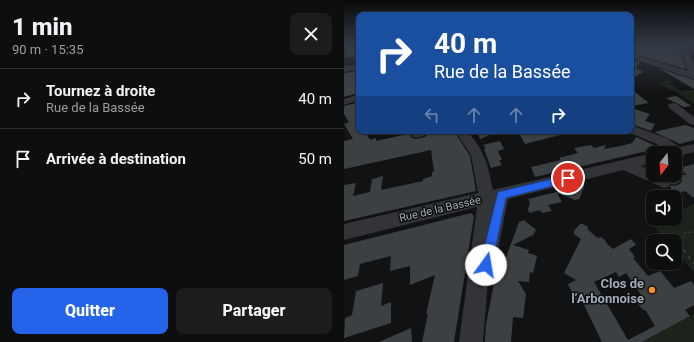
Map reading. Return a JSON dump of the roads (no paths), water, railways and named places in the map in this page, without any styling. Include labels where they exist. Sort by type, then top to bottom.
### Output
[{"type":"street","points":[[647,61],[694,76]]},
{"type":"street","points":[[688,61],[694,76]]},
{"type":"street","points":[[344,68],[356,67]]},
{"type":"street","points":[[344,102],[356,98]]},
{"type":"street","points":[[673,106],[694,122]]},
{"type":"street","points":[[634,131],[662,141],[671,146]]},
{"type":"street","points":[[463,134],[474,147],[478,155],[485,184],[494,197],[479,257],[477,293],[471,342]]},
{"type":"street","points":[[682,151],[694,148]]},
{"type":"street","name":"Rue de la Bassée","points":[[344,232],[646,160]]},
{"type":"street","points":[[624,165],[646,172]]},
{"type":"place","name":"Clos de l’Arbonnoise","points":[[652,290]]}]
